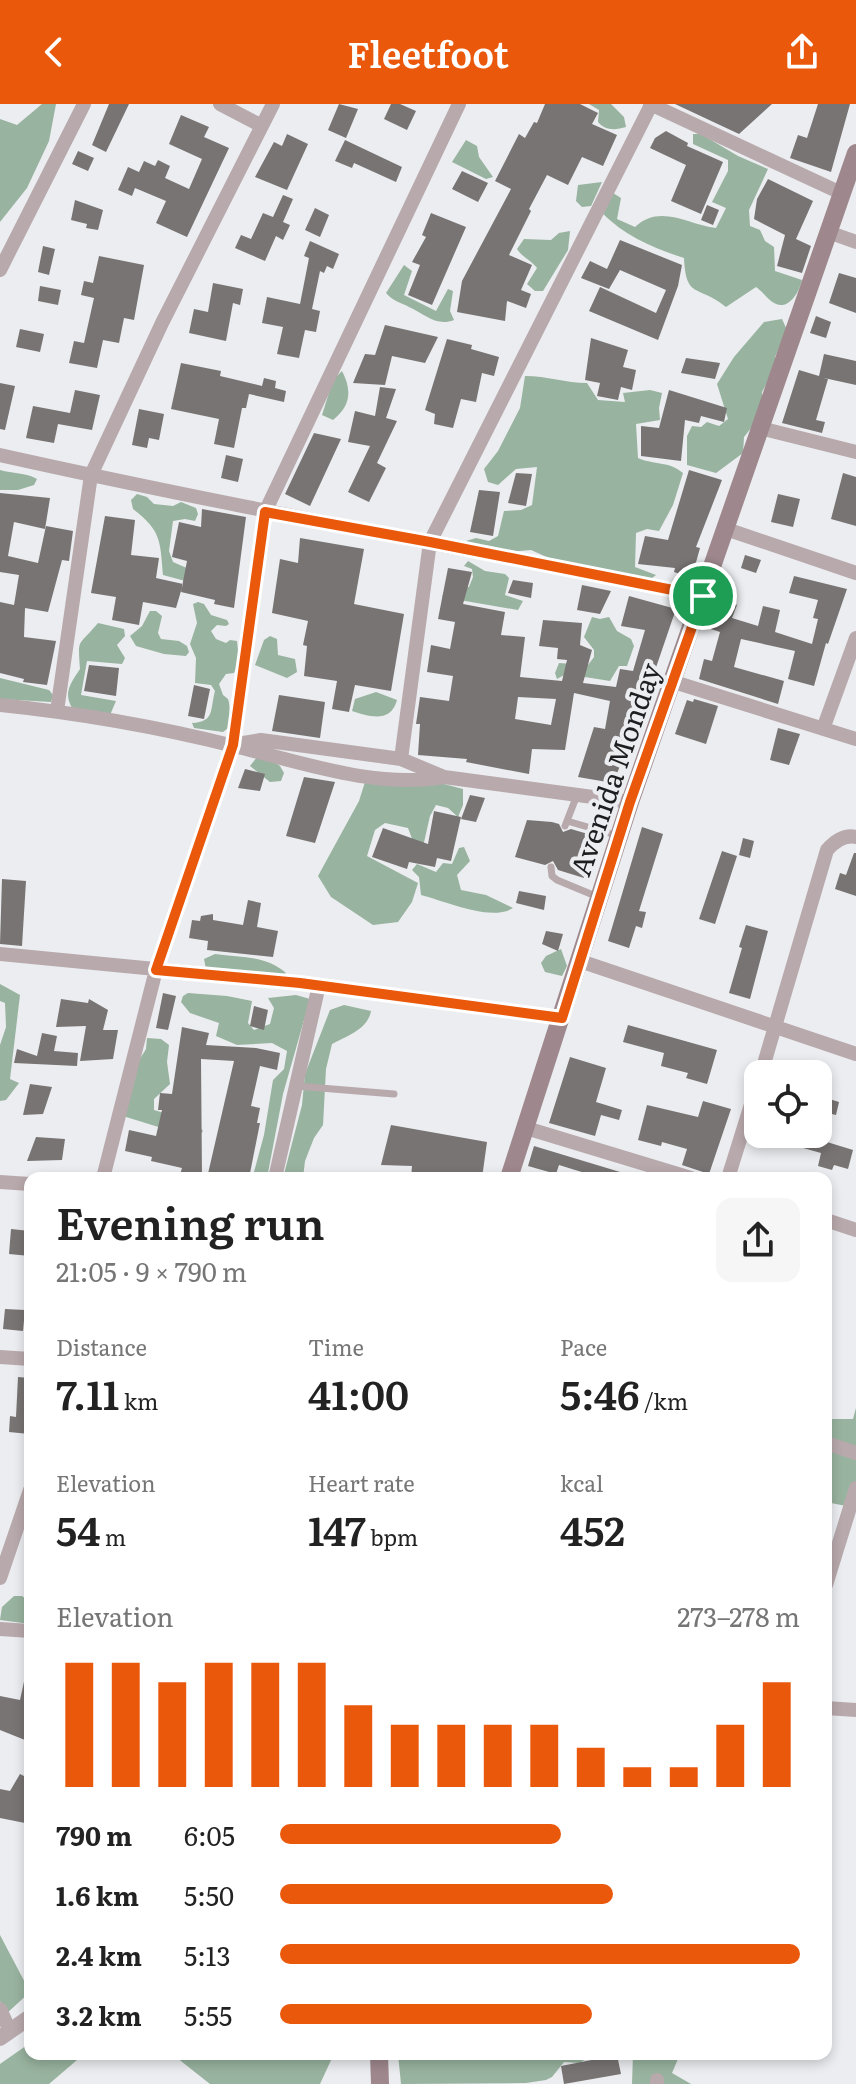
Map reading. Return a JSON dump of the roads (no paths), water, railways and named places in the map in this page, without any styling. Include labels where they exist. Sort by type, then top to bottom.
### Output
[{"type":"main road","name":"Avenida Monday","points":[[511,1172],[630,802],[856,153]]},
{"type":"main road","points":[[379,2060],[380,2084]]},
{"type":"street","points":[[0,270],[84,104]]},
{"type":"street","points":[[220,104],[262,126]]},
{"type":"street","points":[[57,711],[91,475],[162,323],[273,104]]},
{"type":"street","points":[[105,1172],[156,970],[233,745],[265,512],[459,104]]},
{"type":"street","points":[[401,759],[430,542],[651,104],[841,193]]},
{"type":"street","points":[[828,232],[856,242]]},
{"type":"street","points":[[760,428],[856,452]]},
{"type":"street","points":[[0,455],[265,512],[703,596]]},
{"type":"street","points":[[726,529],[856,573]]},
{"type":"street","points":[[823,729],[856,638]]},
{"type":"street","points":[[674,682],[856,739]]},
{"type":"street","points":[[0,705],[57,711],[233,745],[348,772],[419,782],[444,777]]},
{"type":"street","points":[[233,745],[261,740],[401,759],[444,777],[630,802]]},
{"type":"street","points":[[765,1060],[827,850],[836,840],[856,837]]},
{"type":"street","points":[[0,954],[319,985],[562,1018]]},
{"type":"street","points":[[580,961],[856,1054]]},
{"type":"street","points":[[276,1172],[319,985]]},
{"type":"street","points":[[730,1172],[744,1127]]},
{"type":"street","points":[[526,1128],[671,1172]]},
{"type":"street","points":[[0,1182],[24,1184]]},
{"type":"street","points":[[832,1222],[856,1230]]},
{"type":"street","points":[[0,1357],[24,1359]]},
{"type":"street","points":[[832,1445],[856,1453]]},
{"type":"street","points":[[832,1566],[856,1488]]},
{"type":"street","points":[[0,1578],[24,1508]]},
{"type":"street","points":[[0,1629],[24,1631]]},
{"type":"street","points":[[832,1708],[856,1710]]},
{"type":"street","points":[[0,2009],[5,2034],[24,2021]]},
{"type":"lane","points":[[577,795],[566,824],[620,836]]},
{"type":"lane","points":[[551,867],[552,876],[557,880],[600,897]]},
{"type":"lane","points":[[296,1086],[394,1094]]}]
